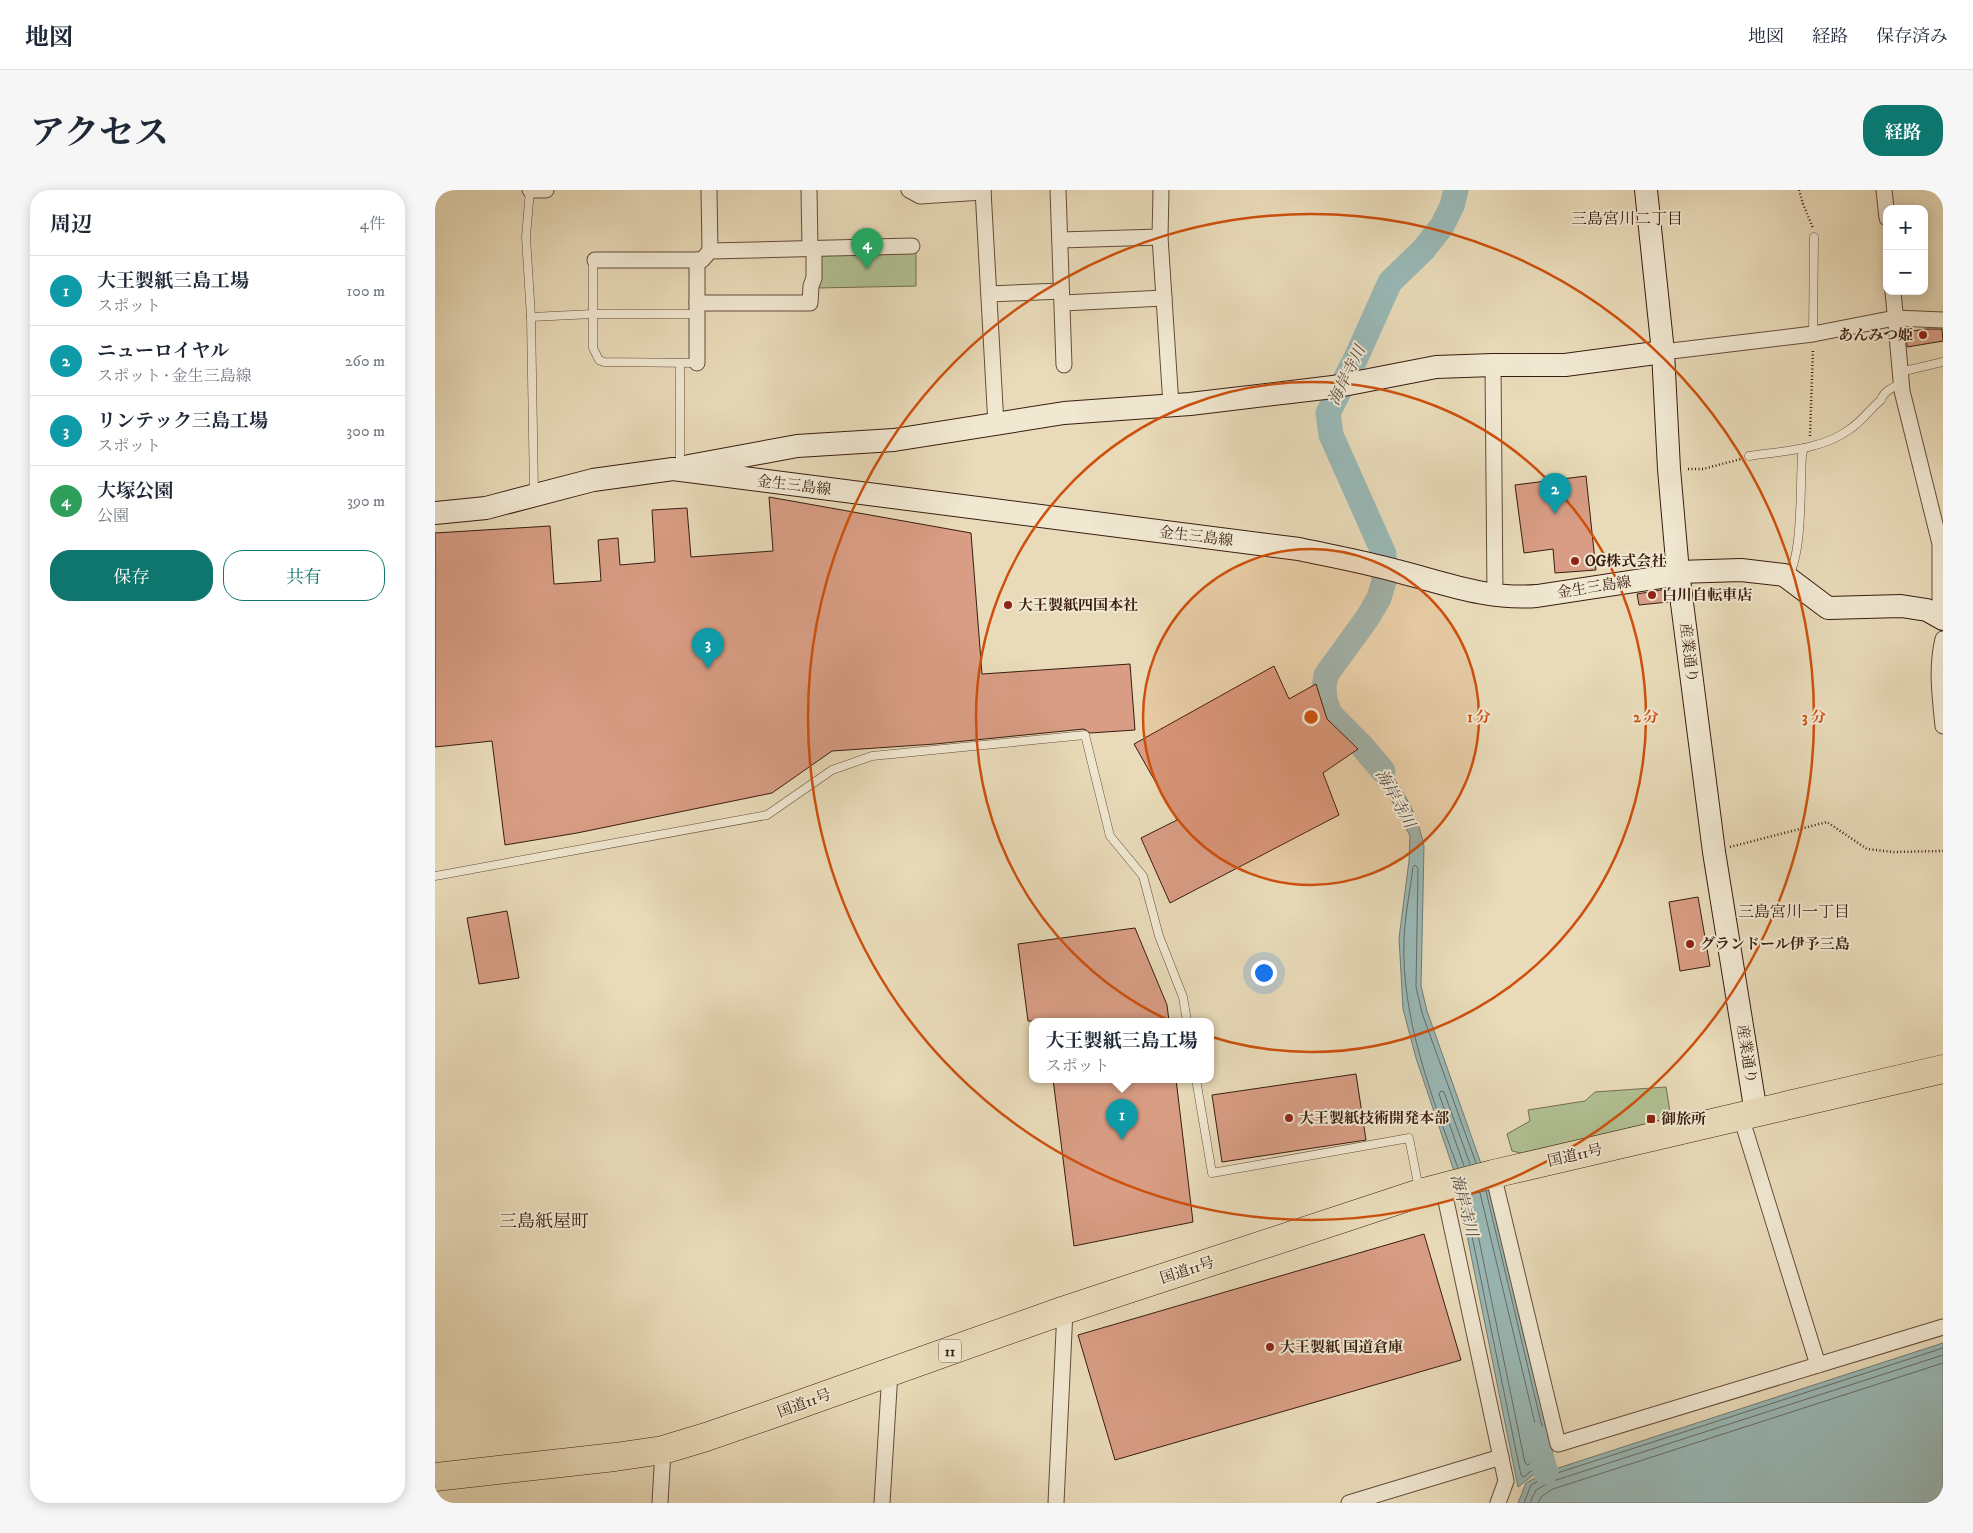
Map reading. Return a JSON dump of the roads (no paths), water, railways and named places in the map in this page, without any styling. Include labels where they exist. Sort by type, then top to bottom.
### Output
[{"type":"highway","name":"国道11号","points":[[435,1477],[663,1450],[706,1437],[1065,1310],[1440,1188],[1943,1068]]},
{"type":"street","points":[[530,190],[546,190]]},
{"type":"street","points":[[709,190],[710,251]]},
{"type":"street","points":[[697,308],[810,303],[811,286],[814,278],[809,190]]},
{"type":"street","points":[[909,190],[920,196],[983,191],[996,425]]},
{"type":"street","points":[[1058,190],[1064,365]]},
{"type":"street","points":[[1161,190],[1160,237],[1171,405]]},
{"type":"street","name":"産業通り","points":[[1646,190],[1663,352],[1669,469],[1678,572],[1749,1115]]},
{"type":"street","points":[[1884,190],[1886,205]]},
{"type":"street","points":[[1060,240],[1160,237]]},
{"type":"street","points":[[595,260],[701,260],[710,251],[911,246]]},
{"type":"street","points":[[697,260],[697,363]]},
{"type":"street","points":[[989,294],[1164,298]]},
{"type":"street","points":[[1893,295],[1901,378],[1942,556],[1940,605],[1943,612]]},
{"type":"street","points":[[677,468],[797,446],[894,440],[1064,413],[1171,405],[1341,386],[1436,367],[1565,365],[1813,334],[1895,318],[1943,320]]},
{"type":"street","points":[[1493,365],[1495,596]]},
{"type":"street","name":"金生三島線","points":[[435,513],[486,508],[593,480],[677,468],[736,478],[1299,549],[1396,571],[1463,590],[1495,596],[1537,596],[1668,576],[1678,572],[1741,570],[1784,575],[1828,608],[1901,606],[1927,610],[1943,619]]},
{"type":"street","points":[[1943,639],[1939,658],[1939,684],[1943,726]]},
{"type":"street","points":[[1749,1115],[1818,1365]]},
{"type":"street","points":[[1489,1175],[1558,1444],[1943,1327]]},
{"type":"street","points":[[1440,1188],[1506,1481],[1498,1503]]},
{"type":"street","points":[[1056,1503],[1065,1310]]},
{"type":"street","points":[[882,1503],[890,1372]]},
{"type":"street","points":[[660,1503],[663,1450]]},
{"type":"street","points":[[1349,1503],[1501,1457]]},
{"type":"lane","points":[[530,190],[527,238],[531,317],[534,496]]},
{"type":"lane","points":[[1813,334],[1814,237]]},
{"type":"lane","points":[[595,260],[593,263],[593,314],[595,353],[599,360],[604,362],[697,363]]},
{"type":"lane","points":[[531,317],[697,308]]},
{"type":"lane","points":[[1749,456],[1807,448],[1849,430],[1901,378],[1943,362]]},
{"type":"lane","points":[[677,468],[680,363]]},
{"type":"lane","points":[[1787,577],[1792,570],[1796,553],[1801,455],[1807,448]]},
{"type":"lane","points":[[435,876],[767,815],[832,770],[872,756],[1085,735],[1110,836],[1143,876],[1159,936],[1183,997],[1186,1018]]},
{"type":"lane","points":[[1197,1083],[1212,1173],[1409,1138],[1440,1188]]},
{"type":"water","points":[[1364,744],[1385,767],[1402,790],[1415,817],[1424,846],[1421,986],[1427,1011],[1490,1189],[1554,1459],[1518,1487],[1454,1171],[1416,1058],[1403,1009],[1399,938],[1409,861],[1410,836],[1382,781],[1355,753]]},
{"type":"water","points":[[1943,1343],[1943,1503],[1518,1503],[1526,1483],[1546,1472]]},
{"type":"waterway","name":"海岸寺川","points":[[1383,771],[1361,745],[1330,714],[1325,700],[1324,687],[1326,675],[1368,617],[1379,598],[1384,581],[1384,554],[1331,435],[1328,413],[1355,360],[1390,282],[1424,249],[1442,226],[1452,206],[1456,190]]},
{"type":"waterway","name":"海岸寺川","points":[[1533,1435],[1546,1472]]},
{"type":"place","name":"大塚公園","points":[[867,269]]},
{"type":"place","name":"あんみつ姫","points":[[1923,335]]},
{"type":"place","name":"ニューロイヤル","points":[[1555,514]]},
{"type":"place","name":"OG株式会社","points":[[1575,561]]},
{"type":"place","name":"白川自転車店","points":[[1652,595]]},
{"type":"place","name":"大王製紙四国本社","points":[[1008,605]]},
{"type":"place","name":"リンテック三島工場","points":[[708,669]]},
{"type":"place","name":"グランドール伊予三島","points":[[1690,944]]},
{"type":"place","name":"大王製紙技術開発本部","points":[[1289,1118]]},
{"type":"place","name":"御旅所","points":[[1651,1119]]},
{"type":"place","name":"大王製紙三島工場","points":[[1122,1140]]},
{"type":"place","name":"大王製紙 国道倉庫","points":[[1270,1347]]},
{"type":"district","name":"三島宮川二丁目","points":[[1627,218]]},
{"type":"district","name":"三島宮川一丁目","points":[[1794,911]]},
{"type":"district","name":"三島紙屋町","points":[[544,1221]]}]
